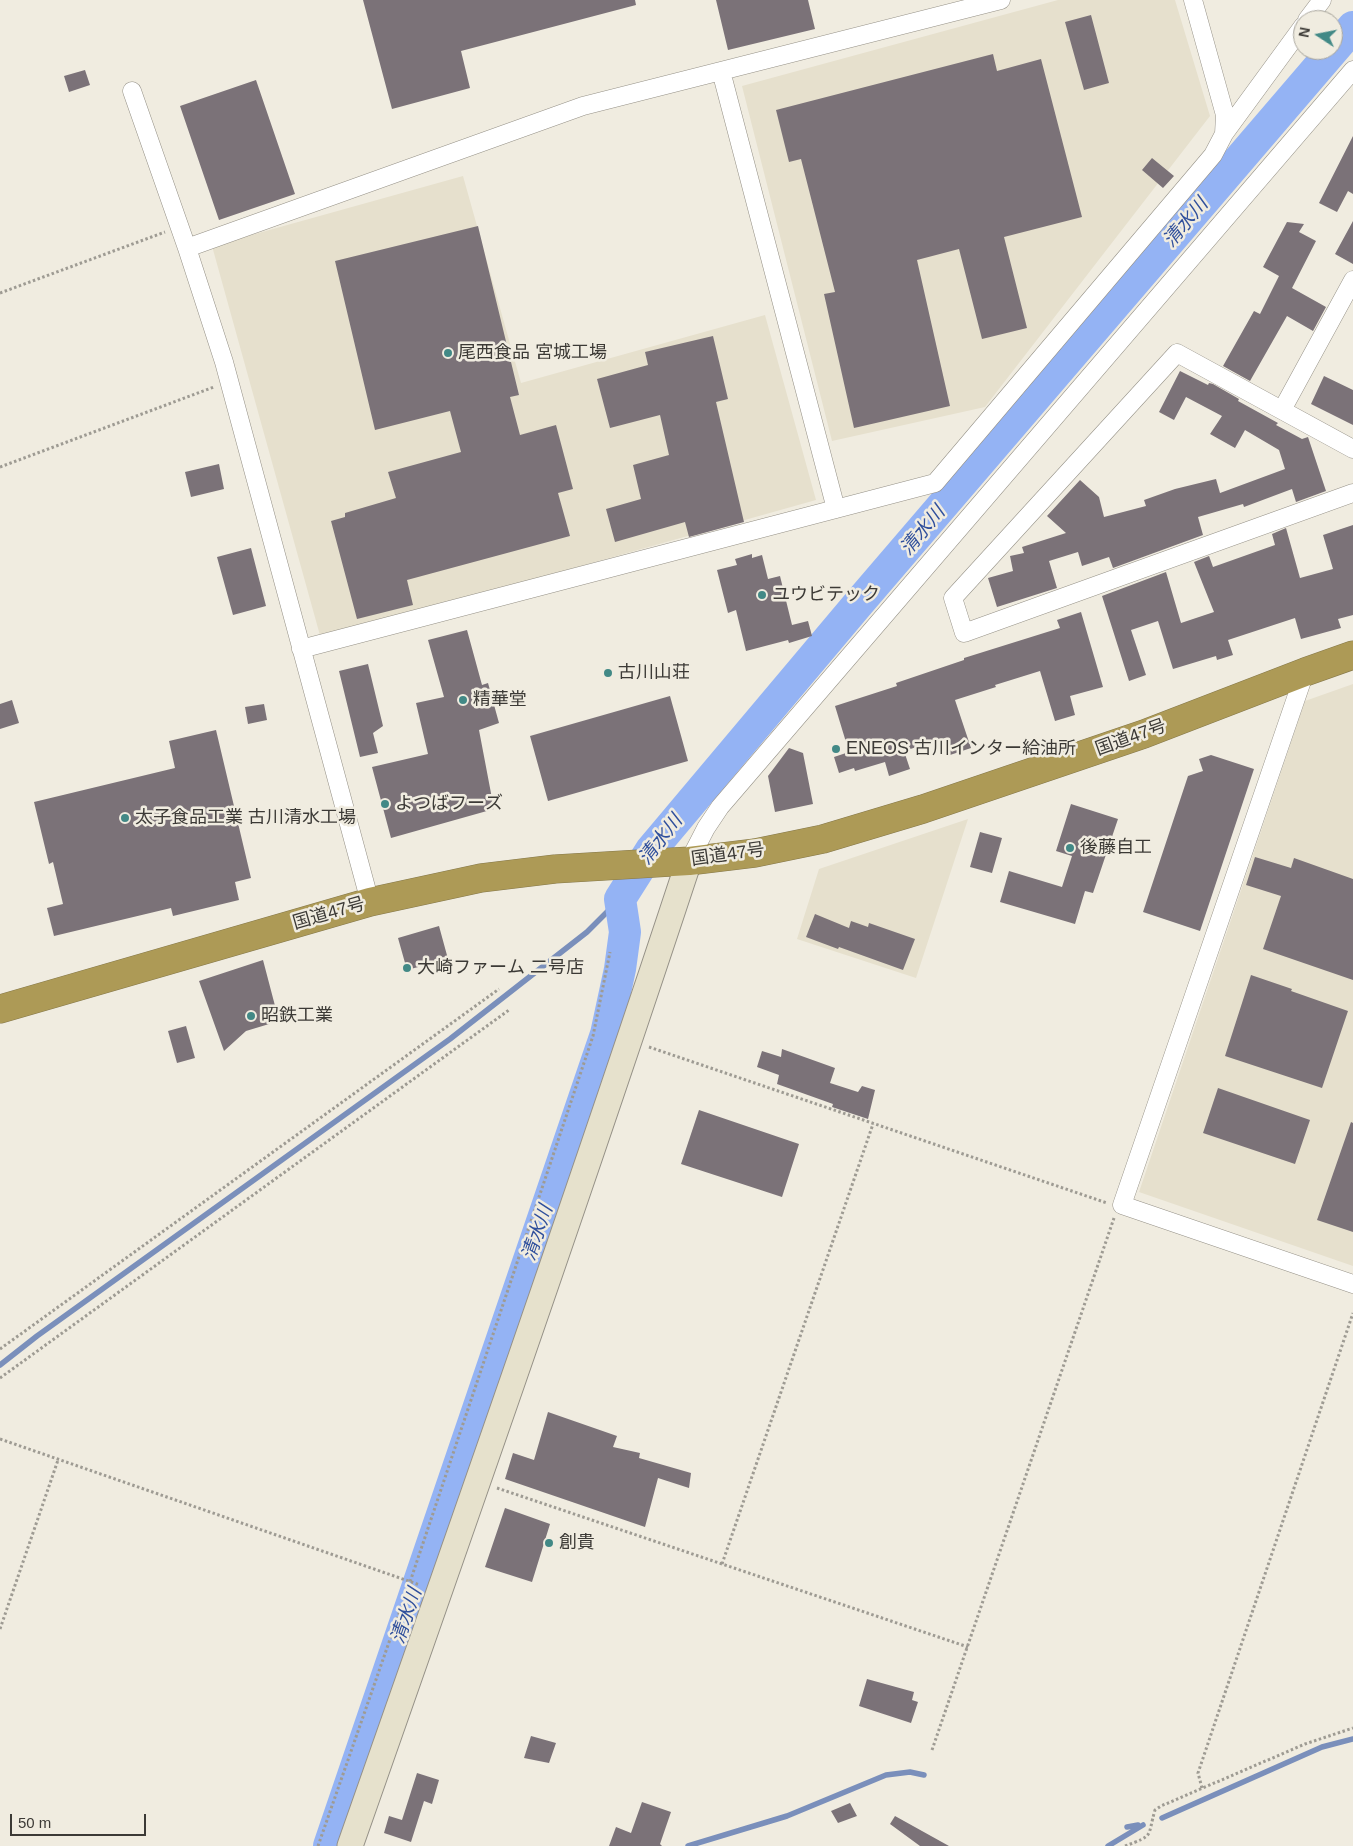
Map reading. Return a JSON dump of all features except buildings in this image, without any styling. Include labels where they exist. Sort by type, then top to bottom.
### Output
[{"type":"highway","name":"国道47号","points":[[0,1009],[370,902],[481,878],[556,869],[685,861],[755,853],[823,839],[923,809],[1144,734],[1353,655]]},
{"type":"street","points":[[187,248],[583,106],[1001,0]]},
{"type":"street","points":[[1193,0],[1225,115],[1224,134]]},
{"type":"street","points":[[301,649],[935,483],[1212,155],[1224,134],[1293,40]]},
{"type":"street","points":[[350,1846],[478,1482],[629,1041],[685,861],[720,807],[1353,70]]},
{"type":"street","points":[[721,71],[836,509]]},
{"type":"street","points":[[132,92],[180,227],[229,381],[370,902]]},
{"type":"street","points":[[1282,410],[1353,280]]},
{"type":"street","points":[[1353,449],[1177,352],[953,598],[964,633],[1353,493]]},
{"type":"street","points":[[1305,672],[1120,1206],[1353,1284]]},
{"type":"path","points":[[0,293],[180,227]]},
{"type":"path","points":[[0,467],[229,381]]},
{"type":"path","points":[[318,1846],[412,1582],[593,1036],[610,952]]},
{"type":"path","points":[[0,1349],[499,989]]},
{"type":"path","points":[[0,1378],[509,1010]]},
{"type":"path","points":[[629,1041],[1120,1206],[932,1750]]},
{"type":"path","points":[[722,1564],[873,1124]]},
{"type":"path","points":[[1202,1788],[1198,1773],[1353,1313]]},
{"type":"path","points":[[0,1439],[412,1582]]},
{"type":"path","points":[[0,1629],[58,1460]]},
{"type":"path","points":[[478,1482],[968,1647]]},
{"type":"path","points":[[1126,1846],[1146,1838],[1151,1831],[1155,1810],[1161,1806],[1305,1744],[1353,1728]]},
{"type":"path","points":[[334,1798],[339,1800]]},
{"type":"shaded area","points":[[1058,0],[1175,0],[1210,116],[985,407],[832,441],[742,86]]},
{"type":"shaded area","points":[[463,176],[521,383],[765,315],[816,500],[321,639],[212,246]]},
{"type":"shaded area","points":[[1353,684],[1353,1266],[1139,1192],[1305,701]]},
{"type":"shaded area","points":[[968,819],[916,978],[797,939],[819,869]]},
{"type":"waterway","name":"清水川","points":[[329,1846],[606,1034],[620,969],[625,932],[620,899],[651,850],[858,604],[1353,27]]},
{"type":"waterway","points":[[0,1365],[37,1336],[450,1039],[587,932],[620,899]]},
{"type":"waterway","points":[[1162,1818],[1322,1747],[1353,1739]]},
{"type":"waterway","points":[[688,1846],[787,1816],[886,1775],[910,1772],[924,1775]]},
{"type":"waterway","points":[[1127,1827],[1138,1825]]},
{"type":"waterway","points":[[1108,1846],[1143,1825]]},
{"type":"place","name":"尾西食品 宮城工場","points":[[448,353]]},
{"type":"place","name":"ユウビテック","points":[[762,595]]},
{"type":"place","name":"古川山荘","points":[[608,673]]},
{"type":"place","name":"精華堂","points":[[463,700]]},
{"type":"place","name":"ENEOS 古川インター給油所","points":[[836,749]]},
{"type":"place","name":"よつばフーズ","points":[[385,804]]},
{"type":"place","name":"太子食品工業 古川清水工場","points":[[125,818]]},
{"type":"place","name":"後藤自工","points":[[1070,848]]},
{"type":"place","name":"大崎ファーム 二号店","points":[[407,968]]},
{"type":"place","name":"昭鉄工業","points":[[251,1016]]},
{"type":"place","name":"創貴","points":[[549,1543]]}]
